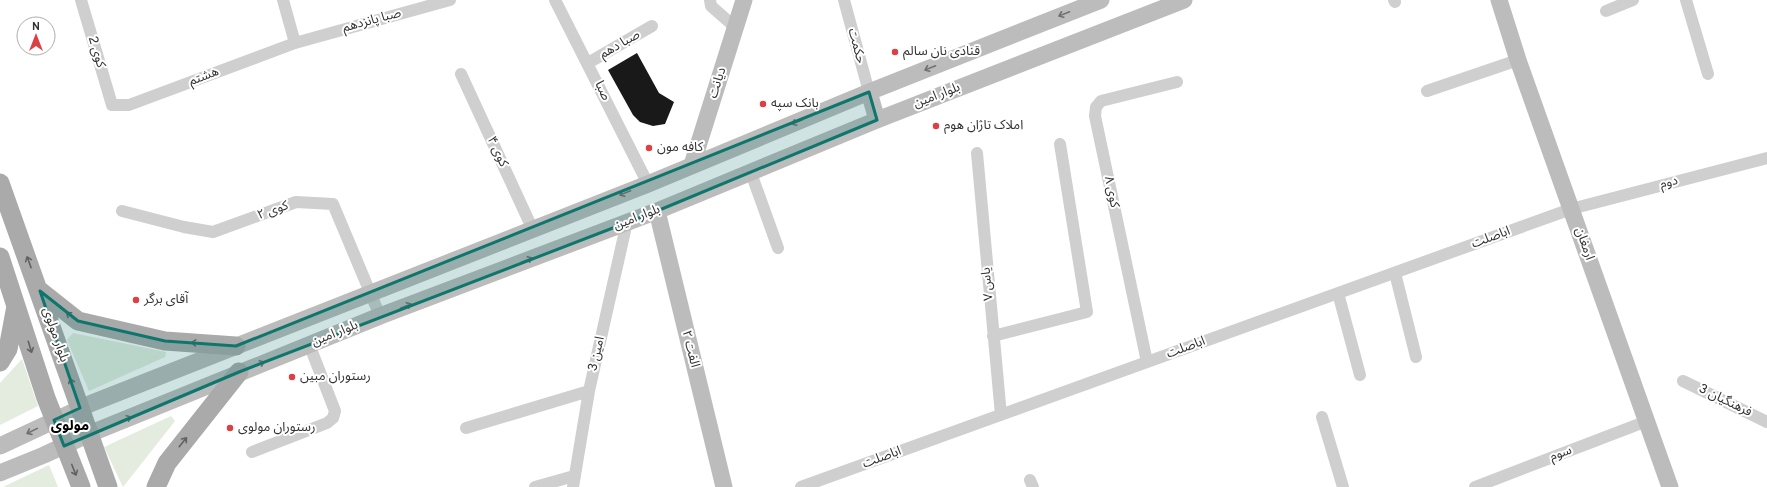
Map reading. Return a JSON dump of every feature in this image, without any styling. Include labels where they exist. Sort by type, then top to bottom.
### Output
[{"type":"main road","name":"دیانت","points":[[692,165],[744,0]]},
{"type":"main road","name":"بلوار امین","points":[[0,446],[80,408],[648,184],[869,92],[1100,0]]},
{"type":"main road","name":"بلوار امین","points":[[0,473],[90,434],[309,344],[657,211],[877,120],[1184,0]]},
{"type":"main road","name":"ارمغان","points":[[1499,0],[1518,60],[1670,487]]},
{"type":"main road","points":[[869,92],[877,120]]},
{"type":"main road","name":"بلوار مولوی","points":[[0,183],[40,291],[108,487]]},
{"type":"main road","name":"الفت ۲","points":[[657,211],[724,487]]},
{"type":"main road","name":"بلوار مولوی","points":[[0,257],[54,420],[81,487]]},
{"type":"main road","points":[[40,291],[78,321],[166,341],[236,346]]},
{"type":"main road","points":[[0,362],[8,349],[16,303]]},
{"type":"main road","points":[[156,487],[167,462],[240,372]]},
{"type":"street","name":"کوی 2","points":[[81,0],[112,105]]},
{"type":"street","points":[[283,0],[295,43]]},
{"type":"street","name":"صبا پانزدهم","points":[[295,43],[450,0]]},
{"type":"street","name":"صبا","points":[[555,0],[648,184]]},
{"type":"street","points":[[710,0],[712,6],[736,28]]},
{"type":"street","name":"حکمت","points":[[844,0],[869,92]]},
{"type":"street","points":[[1606,11],[1633,0]]},
{"type":"street","points":[[1686,0],[1708,74]]},
{"type":"street","name":"صبا دهم","points":[[588,63],[652,26]]},
{"type":"street","name":"هشتم","points":[[112,105],[129,105],[295,43]]},
{"type":"street","points":[[1427,91],[1518,60]]},
{"type":"street","name":"کوی ۴","points":[[461,74],[533,230]]},
{"type":"street","name":"کوی ۸","points":[[1147,362],[1095,116],[1096,106],[1101,101],[1177,82]]},
{"type":"street","points":[[993,336],[1087,312],[1060,144]]},
{"type":"street","name":"یاس ۷","points":[[977,152],[1001,415]]},
{"type":"street","name":"دوم","points":[[1571,209],[1767,158]]},
{"type":"street","points":[[751,173],[778,248]]},
{"type":"street","name":"کوی ۲","points":[[122,211],[184,228],[213,232],[296,202],[333,204],[371,293]]},
{"type":"street","name":"اباصلت","points":[[801,487],[1571,209]]},
{"type":"street","name":"امین 3","points":[[573,481],[589,391],[627,222]]},
{"type":"street","points":[[1395,273],[1416,357]]},
{"type":"street","points":[[371,293],[380,316]]},
{"type":"street","points":[[1338,293],[1360,375]]},
{"type":"street","points":[[252,452],[327,423],[333,418],[335,411],[309,344]]},
{"type":"street","name":"فرهنگیان 3","points":[[1683,380],[1767,422]]},
{"type":"street","points":[[466,428],[589,391]]},
{"type":"street","points":[[1322,417],[1343,487]]},
{"type":"street","name":"سوم","points":[[1475,487],[1647,421]]},
{"type":"street","points":[[163,487],[167,462]]},
{"type":"street","points":[[535,487],[573,481]]},
{"type":"highlighted area","points":[[869,92],[877,120],[657,211],[239,372],[64,446],[54,420],[80,408],[40,291],[78,321],[165,341],[236,346]]},
{"type":"shaded area","points":[[73,333],[166,352],[165,357],[89,391],[67,340]]},
{"type":"shaded area","points":[[22,359],[38,406],[0,425],[0,383]]},
{"type":"shaded area","points":[[171,416],[175,421],[123,487],[104,447]]},
{"type":"shaded area","points":[[49,465],[58,487],[3,487]]},
{"type":"building","points":[[637,53],[659,93],[674,102],[665,124],[653,126],[640,122],[633,115],[608,70]]},
{"type":"place","name":"قنادی نان سالم","points":[[895,52]]},
{"type":"place","name":"بانک سپه","points":[[763,104]]},
{"type":"place","name":"املاک تاژان هوم","points":[[936,126]]},
{"type":"place","name":"کافه مون","points":[[649,148]]},
{"type":"place","name":"آقاى برگر","points":[[136,300]]},
{"type":"place","name":"رستوران مبین","points":[[292,377]]},
{"type":"place","name":"رستوران مولوی","points":[[230,428]]},
{"type":"district","name":"مولوی","points":[[70,426]]}]
